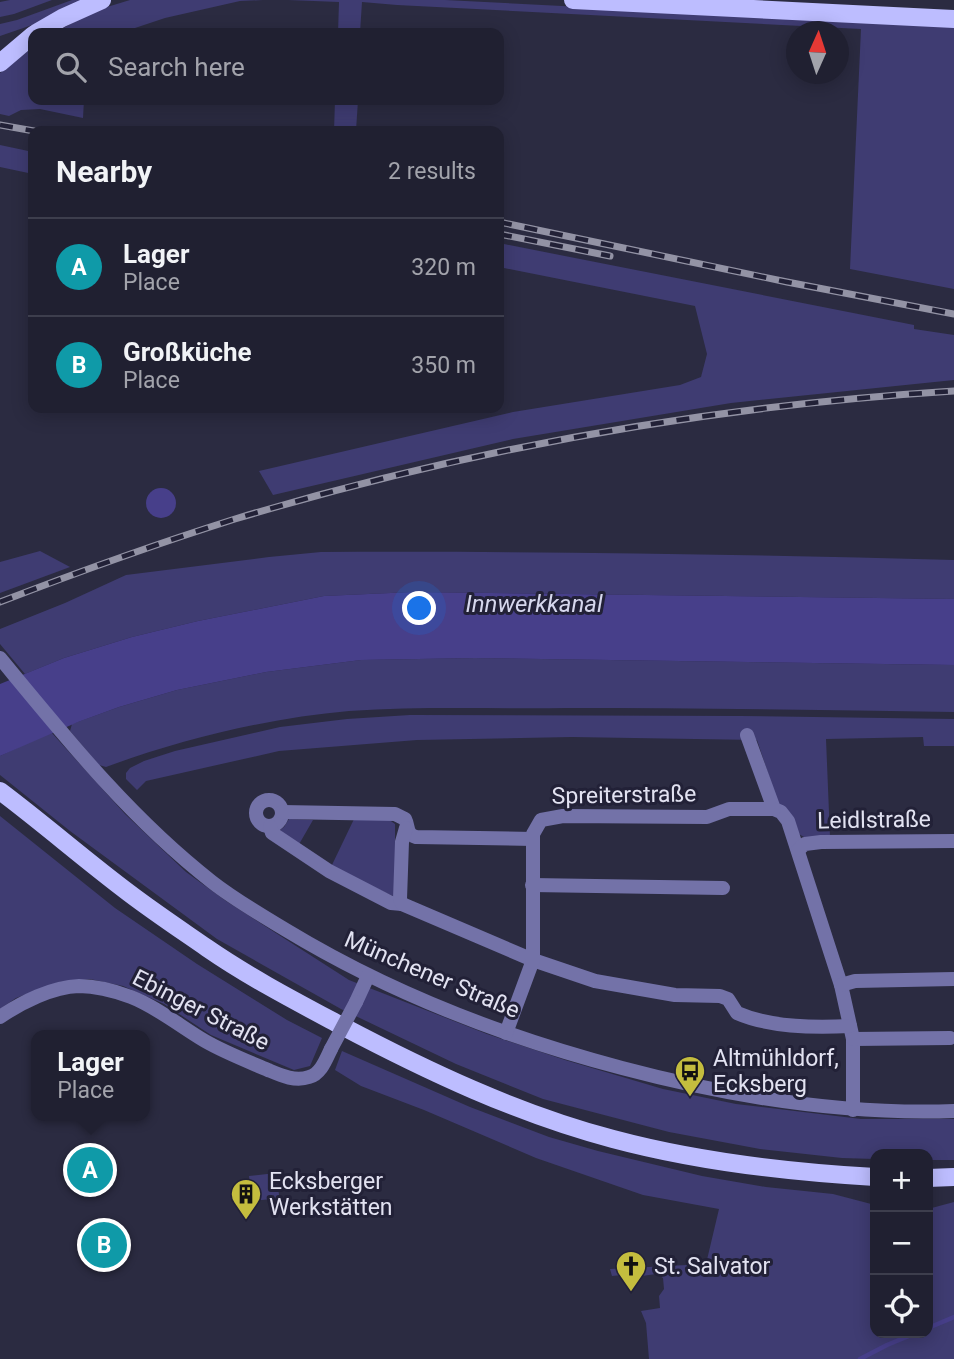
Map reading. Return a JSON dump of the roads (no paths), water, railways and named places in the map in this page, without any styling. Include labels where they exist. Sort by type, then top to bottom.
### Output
[{"type":"main road","points":[[45,28],[102,0]]},
{"type":"main road","points":[[573,0],[954,19]]},
{"type":"main road","points":[[2,57],[28,39]]},
{"type":"main road","points":[[3,793],[130,894],[210,950],[298,1003],[448,1079],[528,1112],[613,1139],[690,1156],[766,1168],[870,1177]]},
{"type":"main road","points":[[933,1178],[954,1177]]},
{"type":"street","name":"Münchener Straße","points":[[0,658],[89,766],[169,846],[214,884],[245,905],[318,950],[368,976],[506,1033],[583,1058],[709,1090],[853,1110],[954,1111]]},
{"type":"street","points":[[747,735],[774,809],[786,816],[841,985],[851,1032],[853,1110]]},
{"type":"street","points":[[267,800],[275,802],[282,812],[277,823],[270,826],[262,824],[257,817],[259,804],[267,800]]},
{"type":"street","name":"Spreiterstraße","points":[[533,839],[541,820],[553,817],[707,817],[729,809],[774,809]]},
{"type":"street","points":[[282,812],[395,814],[405,819],[406,828],[402,842],[402,904]]},
{"type":"street","points":[[270,826],[272,833],[329,871],[391,903],[402,904],[533,960],[595,981],[675,995],[720,996],[728,999],[737,1013],[773,1023],[851,1032],[950,1038]]},
{"type":"street","points":[[406,828],[416,837],[533,839],[533,960],[506,1033]]},
{"type":"street","name":"Leidlstraße","points":[[798,850],[805,844],[821,842],[954,841]]},
{"type":"street","points":[[532,885],[723,888]]},
{"type":"street","name":"Ebinger Straße","points":[[0,1017],[27,1002],[62,988],[93,987],[133,998],[208,1043],[257,1066],[293,1078],[307,1078],[323,1065],[368,976]]},
{"type":"street","points":[[841,985],[855,981],[954,979]]},
{"type":"water","points":[[161,488],[172,492],[176,503],[172,514],[161,518],[150,514],[146,503],[150,492]]},
{"type":"water","name":"Innwerkkanal","points":[[413,592],[954,599],[954,665],[475,658],[361,660],[266,672],[177,690],[78,722],[0,756],[0,684],[64,658],[132,637],[198,621],[324,596]]},
{"type":"waterway","points":[[933,1326],[954,1317]]},
{"type":"waterway","points":[[860,1359],[904,1338]]},
{"type":"railway","points":[[0,125],[28,130]]},
{"type":"railway","points":[[504,223],[954,314]]},
{"type":"railway","points":[[504,235],[610,256]]},
{"type":"railway","points":[[0,602],[235,519],[323,494],[501,452],[591,434],[772,407],[954,391]]},
{"type":"place","name":"Altmühldorf, Ecksberg","points":[[690,1098]]},
{"type":"place","name":"Lager","points":[[90,1170]]},
{"type":"place","name":"Ecksberger Werkstätten","points":[[246,1221]]},
{"type":"place","name":"Großküche","points":[[104,1245]]},
{"type":"place","name":"St. Salvator","points":[[631,1293]]}]
